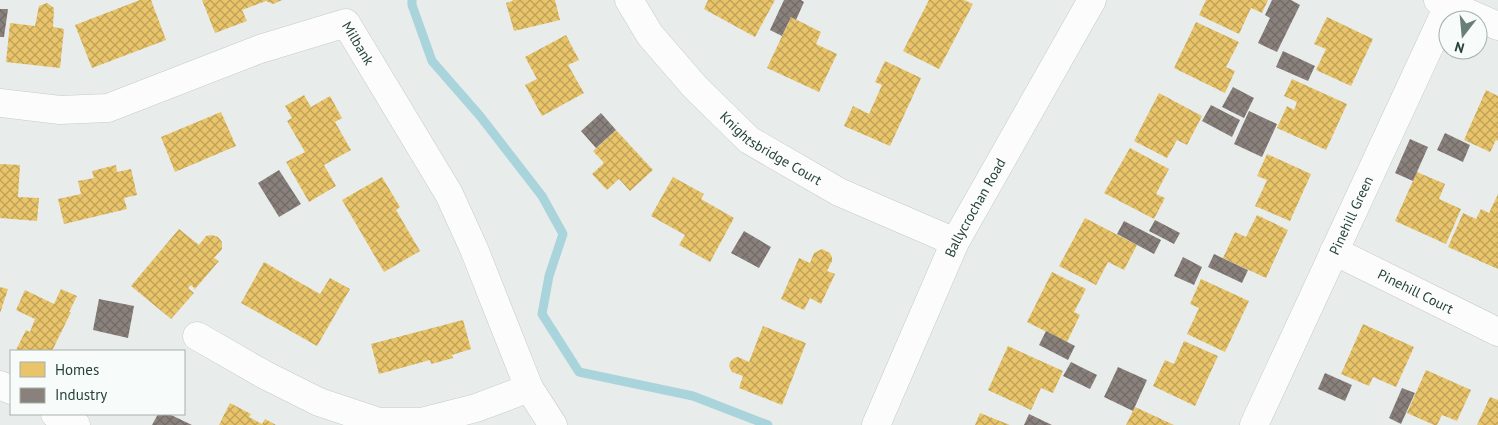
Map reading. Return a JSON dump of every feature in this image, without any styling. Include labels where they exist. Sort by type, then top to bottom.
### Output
[{"type":"street","name":"Knightsbridge Court","points":[[629,0],[650,35],[695,87],[749,140],[839,192],[955,242]]},
{"type":"street","name":"Ballycrochan Road","points":[[876,425],[955,242],[1092,0]]},
{"type":"street","points":[[1444,2],[1498,26]]},
{"type":"street","name":"Pinehill Green","points":[[1254,425],[1334,251],[1444,2]]},
{"type":"street","name":"Milbank","points":[[0,103],[60,110],[108,108],[260,49],[346,22],[450,194],[529,388],[553,425]]},
{"type":"street","name":"Pinehill Court","points":[[1334,251],[1498,332]]},
{"type":"street","points":[[198,336],[263,374],[319,402],[379,422],[421,422],[476,408],[529,388]]},
{"type":"street","points":[[57,415],[76,425]]},
{"type":"building: Homes","points":[[140,0],[151,0],[166,40],[92,68],[75,25]]},
{"type":"building: Homes","points":[[202,0],[282,0],[273,4],[266,1],[242,10],[247,21],[215,33]]},
{"type":"building: Homes","points":[[512,0],[555,0],[560,20],[514,31],[506,3]]},
{"type":"building: Homes","points":[[708,0],[775,0],[755,37],[704,9]]},
{"type":"building: Homes","points":[[929,0],[964,0],[973,4],[939,69],[903,51]]},
{"type":"building: Homes","points":[[1206,0],[1268,0],[1262,13],[1251,8],[1239,34],[1199,15]]},
{"type":"building: Homes","points":[[47,3],[54,8],[53,27],[64,29],[60,68],[6,62],[10,23],[35,26],[39,6]]},
{"type":"building: Homes","points":[[791,17],[821,32],[816,44],[837,54],[819,92],[767,68]]},
{"type":"building: Homes","points":[[1327,17],[1373,39],[1351,86],[1316,70],[1326,49],[1314,44]]},
{"type":"building: Homes","points":[[1196,22],[1239,42],[1226,67],[1235,71],[1225,93],[1174,68]]},
{"type":"building: Homes","points":[[566,35],[579,60],[568,65],[584,93],[542,116],[525,85],[537,79],[525,57]]},
{"type":"building: Homes","points":[[885,61],[921,78],[890,146],[844,126],[853,106],[869,114],[882,85],[875,82]]},
{"type":"building: Homes","points":[[1292,79],[1347,104],[1326,150],[1277,128],[1287,106],[1294,110],[1297,102],[1284,96]]},
{"type":"building: Homes","points":[[1486,90],[1498,96],[1498,141],[1496,140],[1490,152],[1464,140]]},
{"type":"building: Homes","points":[[1159,93],[1202,116],[1187,145],[1177,140],[1167,158],[1134,141]]},
{"type":"building: Homes","points":[[304,95],[311,107],[330,96],[342,118],[335,122],[351,150],[324,165],[336,186],[309,202],[286,162],[305,152],[287,121],[292,118],[285,106]]},
{"type":"building: Homes","points":[[221,112],[236,146],[175,172],[161,137]]},
{"type":"building: Homes","points":[[616,130],[653,170],[630,191],[619,179],[607,190],[592,174],[604,163],[593,151]]},
{"type":"building: Homes","points":[[1130,148],[1169,169],[1156,194],[1165,198],[1154,219],[1104,193]]},
{"type":"building: Homes","points":[[1267,154],[1311,174],[1290,221],[1255,206],[1267,180],[1257,176]]},
{"type":"building: Homes","points":[[0,164],[20,165],[18,197],[39,198],[37,221],[0,218]]},
{"type":"building: Homes","points":[[116,165],[117,172],[131,169],[137,195],[124,198],[127,209],[64,224],[58,199],[81,194],[78,181],[94,178],[92,171]]},
{"type":"building: Homes","points":[[1417,172],[1445,184],[1439,199],[1461,209],[1446,244],[1395,221]]},
{"type":"building: Homes","points":[[382,177],[400,207],[396,210],[420,251],[384,272],[342,200]]},
{"type":"building: Homes","points":[[673,177],[704,194],[701,199],[734,218],[710,262],[679,245],[685,235],[651,216]]},
{"type":"building: Homes","points":[[1498,194],[1498,269],[1448,247],[1463,213],[1476,219],[1481,209],[1489,213]]},
{"type":"building: Homes","points":[[1257,215],[1288,230],[1266,278],[1223,258],[1235,232],[1246,237]]},
{"type":"building: Homes","points":[[1085,218],[1137,245],[1124,270],[1108,262],[1096,285],[1059,266]]},
{"type":"building: Homes","points":[[179,229],[199,245],[206,236],[218,237],[222,242],[222,249],[214,258],[219,261],[195,289],[191,285],[188,288],[194,293],[171,319],[131,286]]},
{"type":"building: Homes","points":[[822,249],[830,253],[832,257],[827,271],[835,274],[821,304],[810,298],[804,310],[781,299],[799,258],[810,263],[814,253]]},
{"type":"building: Homes","points":[[264,262],[320,294],[330,278],[350,289],[317,346],[241,303]]},
{"type":"building: Homes","points":[[1052,272],[1086,289],[1074,312],[1080,315],[1067,342],[1027,322]]},
{"type":"building: Homes","points":[[1201,279],[1249,301],[1225,352],[1187,334],[1199,308],[1190,304]]},
{"type":"building: Homes","points":[[0,287],[8,289],[0,313]]},
{"type":"building: Homes","points":[[61,289],[77,296],[52,350],[16,350],[26,330],[30,332],[35,319],[16,310],[25,290],[54,304]]},
{"type":"building: Homes","points":[[463,320],[471,349],[452,355],[453,358],[431,364],[430,360],[379,374],[371,344]]},
{"type":"building: Homes","points":[[1363,324],[1414,347],[1396,387],[1373,377],[1369,386],[1341,374]]},
{"type":"building: Homes","points":[[763,326],[806,343],[782,405],[739,388],[743,376],[732,372],[729,366],[734,358],[738,357],[749,362]]},
{"type":"building: Homes","points":[[1184,341],[1218,356],[1195,406],[1153,386],[1165,360],[1174,364]]},
{"type":"building: Homes","points":[[1008,346],[1063,371],[1053,393],[1041,388],[1031,410],[988,390]]},
{"type":"building: Homes","points":[[1426,370],[1471,390],[1457,421],[1442,415],[1437,425],[1434,425],[1407,413]]},
{"type":"building: Homes","points":[[1490,397],[1498,400],[1498,425],[1477,425]]},
{"type":"building: Homes","points":[[230,403],[251,414],[249,417],[262,424],[265,419],[276,425],[219,425]]},
{"type":"building: Homes","points":[[1135,407],[1174,425],[1126,425]]},
{"type":"building: Homes","points":[[980,413],[1010,425],[975,425]]},
{"type":"building: Industry","points":[[784,0],[801,0],[804,2],[796,20],[791,17],[782,36],[770,30]]},
{"type":"building: Industry","points":[[1272,0],[1291,0],[1300,5],[1277,52],[1258,43],[1270,18],[1265,15]]},
{"type":"building: Industry","points":[[0,9],[8,9],[4,37],[0,37]]},
{"type":"building: Industry","points":[[1283,51],[1315,66],[1308,81],[1276,67]]},
{"type":"building: Industry","points":[[1233,87],[1254,98],[1244,118],[1222,107]]},
{"type":"building: Industry","points":[[1211,105],[1240,120],[1232,137],[1202,121]]},
{"type":"building: Industry","points":[[1249,111],[1277,124],[1262,157],[1234,144]]},
{"type":"building: Industry","points":[[601,113],[616,130],[596,148],[581,131]]},
{"type":"building: Industry","points":[[1445,133],[1470,145],[1463,162],[1437,150]]},
{"type":"building: Industry","points":[[1410,139],[1428,147],[1413,181],[1395,173]]},
{"type":"building: Industry","points":[[279,170],[301,204],[279,217],[258,183]]},
{"type":"building: Industry","points":[[1155,220],[1180,233],[1174,244],[1149,231]]},
{"type":"building: Industry","points":[[1124,221],[1161,240],[1154,254],[1117,234]]},
{"type":"building: Industry","points":[[744,231],[771,247],[759,268],[731,253]]},
{"type":"building: Industry","points":[[1214,254],[1248,270],[1242,283],[1208,267]]},
{"type":"building: Industry","points":[[1183,257],[1202,267],[1194,285],[1174,276]]},
{"type":"building: Industry","points":[[99,299],[134,306],[128,338],[93,330]]},
{"type":"building: Industry","points":[[1046,331],[1075,346],[1068,360],[1039,345]]},
{"type":"building: Industry","points":[[1071,362],[1097,375],[1090,389],[1063,376]]},
{"type":"building: Industry","points":[[1118,367],[1147,380],[1133,411],[1104,397]]},
{"type":"building: Industry","points":[[1325,373],[1352,385],[1345,401],[1318,389]]},
{"type":"building: Industry","points":[[1402,388],[1415,393],[1401,424],[1389,418]]},
{"type":"building: Industry","points":[[1029,414],[1052,425],[1024,425]]},
{"type":"building: Industry","points":[[157,415],[171,415],[192,425],[152,425]]},
{"type":"waterway","points":[[412,0],[412,5],[432,61],[480,116],[542,196],[563,234],[549,276],[542,314],[579,372],[693,396],[768,425]]}]
